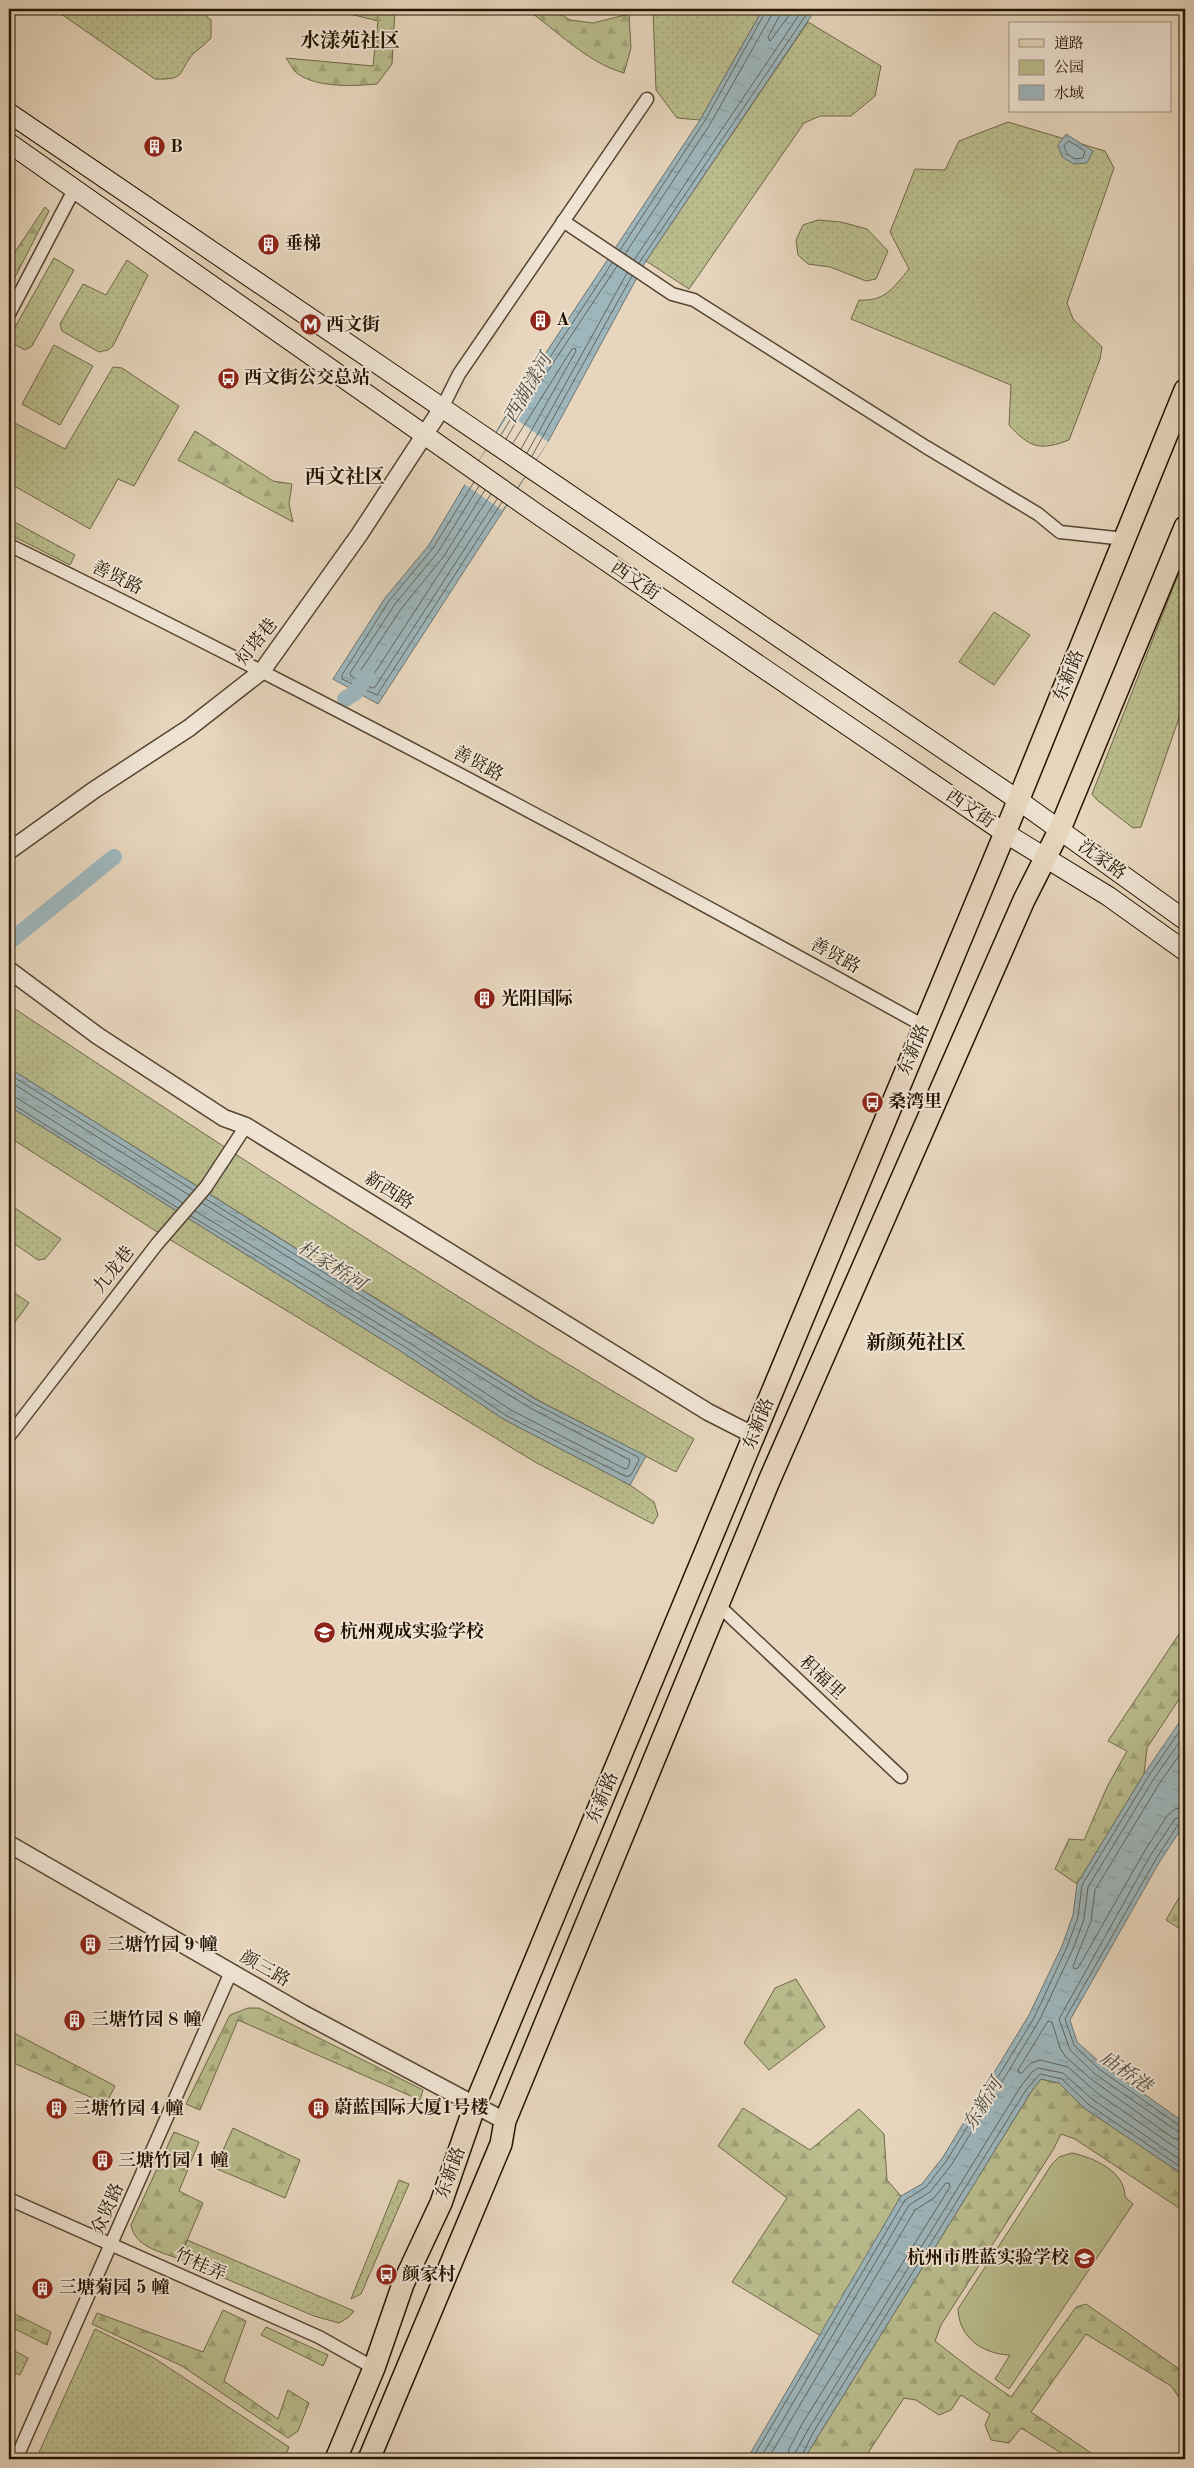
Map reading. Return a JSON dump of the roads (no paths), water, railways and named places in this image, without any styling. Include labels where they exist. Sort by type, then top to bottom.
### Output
[{"type":"main road","name":"西文街","points":[[9,113],[1018,800]]},
{"type":"main road","name":"西文街","points":[[9,143],[512,496],[1044,858]]},
{"type":"main road","name":"东新路","points":[[336,2459],[374,2368],[403,2284],[441,2202],[475,2105],[1006,833],[1185,390]]},
{"type":"main road","name":"东新路","points":[[369,2459],[501,2144],[505,2121],[770,1481],[1044,858],[1060,829],[1185,527]]},
{"type":"main road","name":"沈家路","points":[[1018,800],[1185,920]]},
{"type":"main road","name":"沈家路","points":[[1044,858],[1108,896],[1185,951]]},
{"type":"street","points":[[442,408],[459,374],[647,99]]},
{"type":"street","points":[[9,314],[75,188]]},
{"type":"street","points":[[563,221],[672,294],[694,300],[926,447],[1038,514],[1060,532],[1125,539]]},
{"type":"street","name":"灯塔巷","points":[[9,851],[94,790],[189,728],[262,671],[359,535],[442,408]]},
{"type":"street","name":"善贤路","points":[[9,545],[187,632],[642,870],[924,1026]]},
{"type":"street","name":"新西路","points":[[11,971],[98,1036],[224,1118],[246,1126],[708,1412],[754,1436]]},
{"type":"street","name":"九龙巷","points":[[9,1436],[157,1244],[206,1187],[246,1126]]},
{"type":"street","name":"积福里","points":[[718,1605],[901,1778]]},
{"type":"street","name":"颜三路","points":[[9,1844],[302,2013],[505,2121]]},
{"type":"street","name":"众贤路","points":[[16,2459],[231,1972]]},
{"type":"street","name":"竹桂弄","points":[[9,2199],[319,2337],[374,2368]]},
{"type":"water","points":[[763,9],[816,9],[646,261],[549,440],[378,704],[333,679],[385,598],[429,545],[520,392],[700,120]]},
{"type":"water","points":[[1066,134],[1093,151],[1087,163],[1074,164],[1062,157],[1058,145]]},
{"type":"water","points":[[9,1068],[535,1399],[646,1456],[630,1485],[505,1420],[402,1352],[9,1106]]},
{"type":"water","name":"东新河","points":[[1185,1714],[1185,1823],[1160,1861],[1070,2020],[1077,2042],[1103,2065],[1185,2123],[1185,2176],[1084,2108],[1059,2083],[1041,2079],[1031,2092],[804,2459],[747,2459],[901,2196],[922,2184],[943,2157],[1029,2015],[1062,1946],[1073,1915],[1077,1884],[1144,1774]]},
{"type":"waterway","name":"西湖漾河","points":[[345,699],[356,692],[367,675]]},
{"type":"waterway","name":"西湖漾河","points":[[9,942],[114,857]]},
{"type":"place","name":"B","points":[[154,147]]},
{"type":"place","name":"垂梯","points":[[269,244]]},
{"type":"place","name":"A","points":[[540,320]]},
{"type":"place","name":"西文街","points":[[310,325]]},
{"type":"place","name":"西文街公交总站","points":[[228,378]]},
{"type":"place","name":"光阳国际","points":[[485,999]]},
{"type":"place","name":"桑湾里","points":[[872,1102]]},
{"type":"place","name":"杭州观成实验学校","points":[[324,1632]]},
{"type":"place","name":"三塘竹园 9 幢","points":[[91,1945]]},
{"type":"place","name":"三塘竹园 8 幢","points":[[75,2020]]},
{"type":"place","name":"蔚蓝国际大厦1号楼","points":[[318,2108]]},
{"type":"place","name":"三塘竹园 4 幢","points":[[57,2109]]},
{"type":"place","name":"三塘竹园 1 幢","points":[[102,2161]]},
{"type":"place","name":"杭州市胜蓝实验学校","points":[[1085,2258]]},
{"type":"place","name":"颜家村","points":[[386,2275]]},
{"type":"place","name":"三塘菊园 5 幢","points":[[43,2288]]},
{"type":"district","name":"水漾苑社区","points":[[350,42]]},
{"type":"district","name":"西文社区","points":[[345,478]]},
{"type":"district","name":"新颜苑社区","points":[[916,1344]]},
{"type":"water label","name":"杜家桥河","points":[[331,1267]]},
{"type":"water label","name":"庙桥港","points":[[1125,2073]]}]
